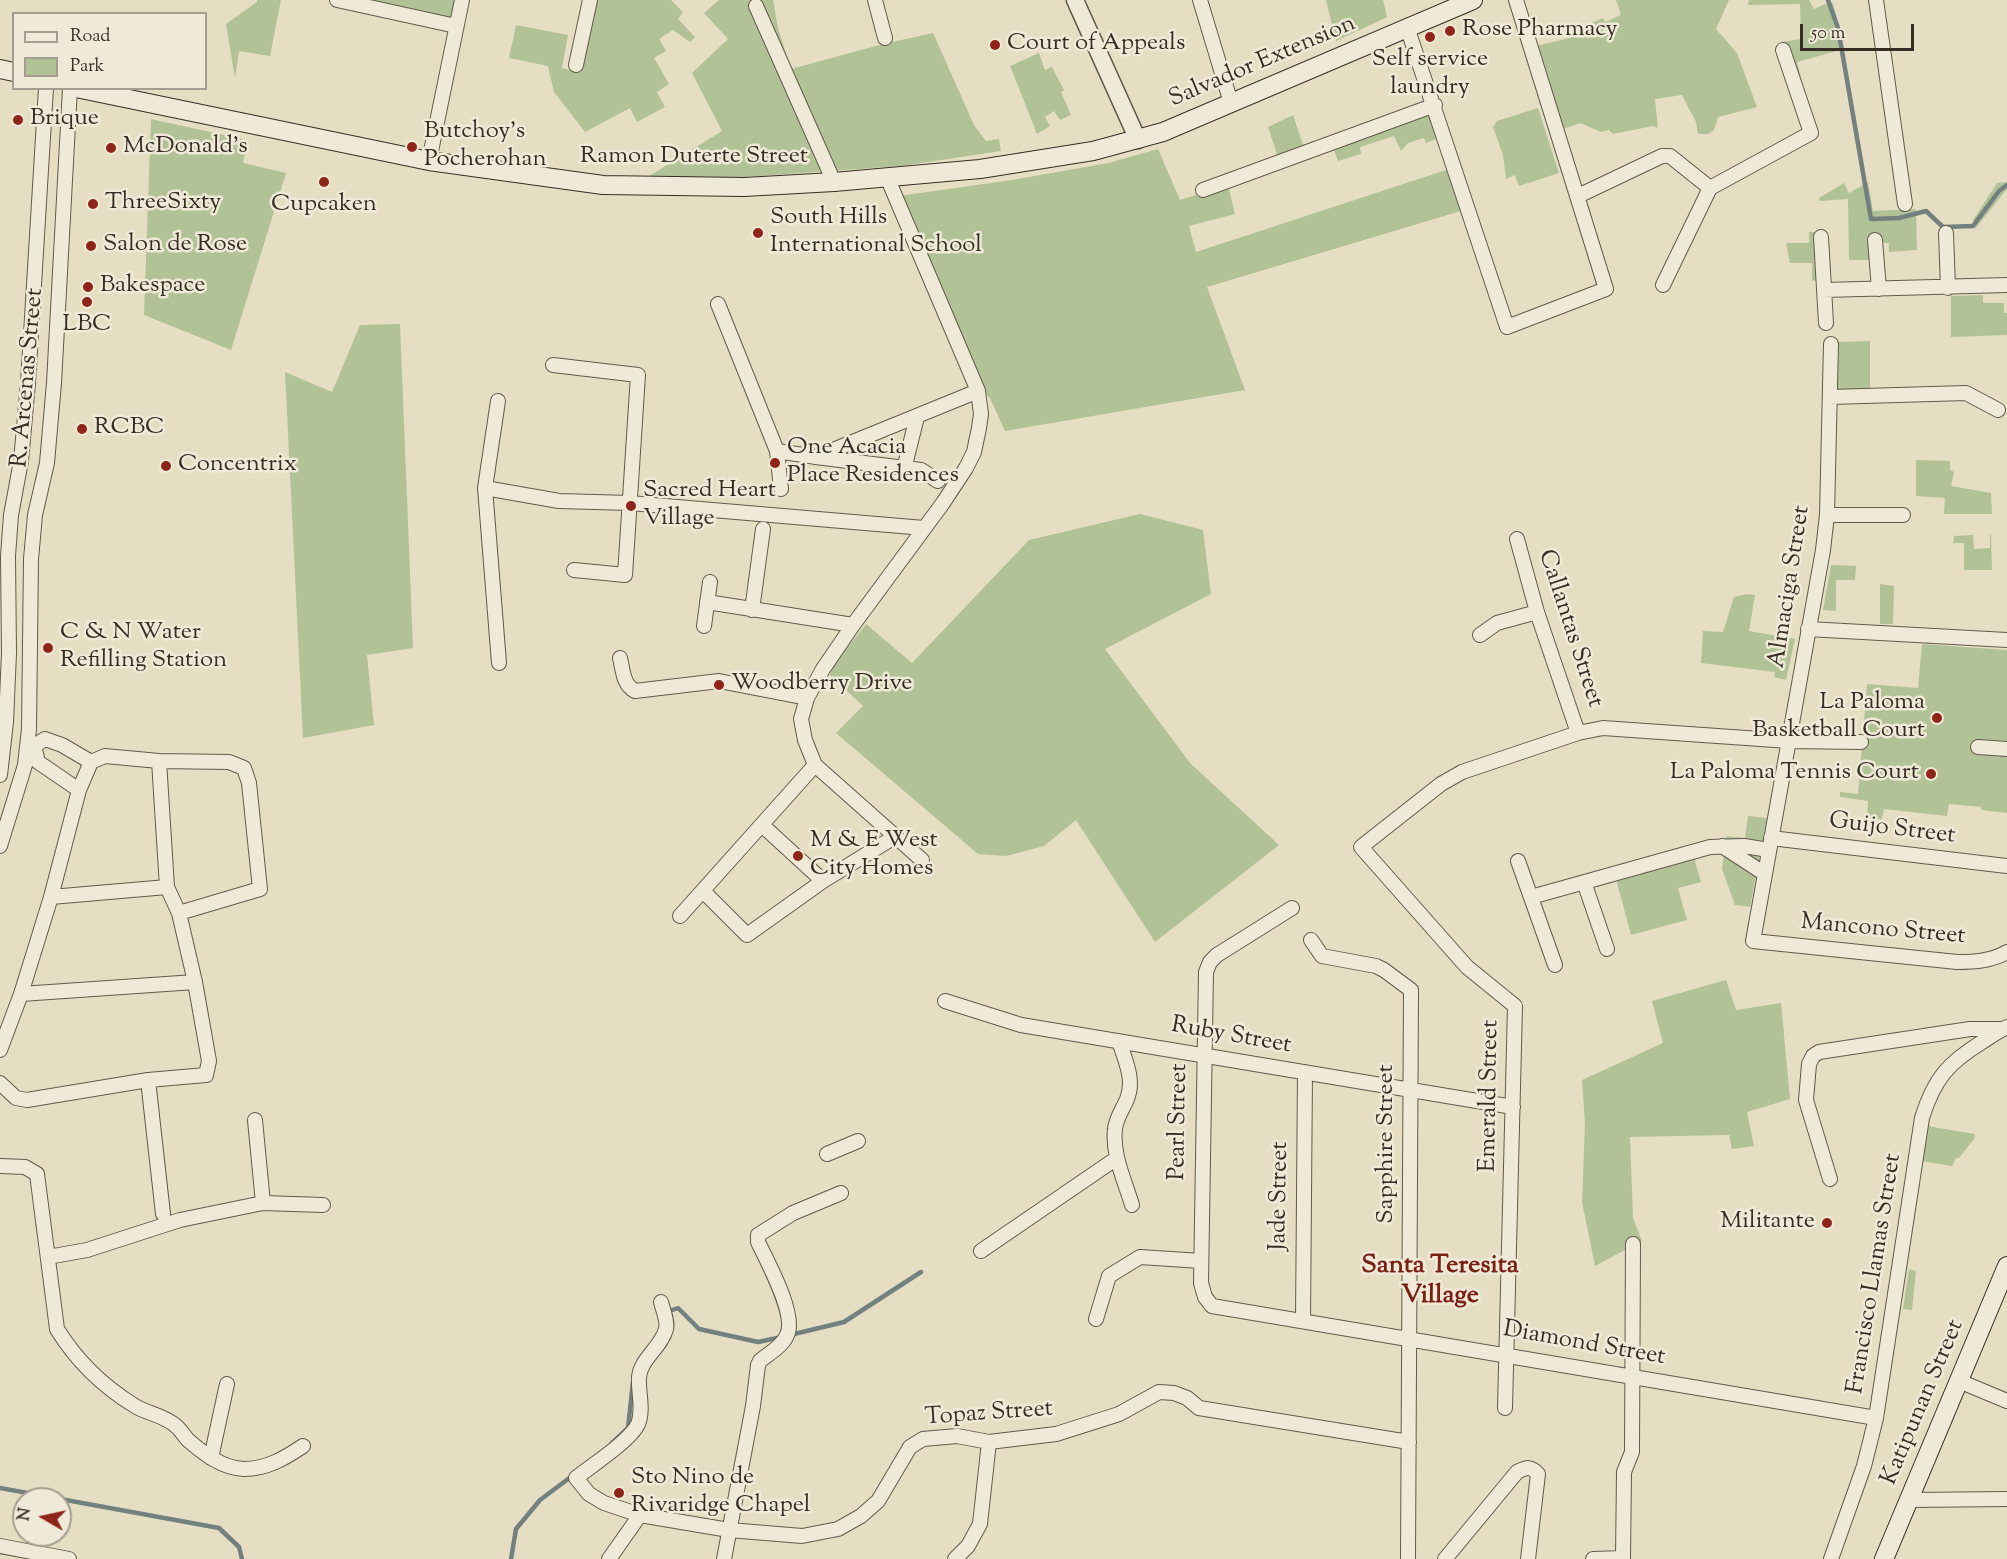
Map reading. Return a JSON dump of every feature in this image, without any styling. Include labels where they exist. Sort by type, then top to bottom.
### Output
[{"type":"main road","name":"Salvador Extension","points":[[1138,140],[1473,0]]},
{"type":"main road","name":"Ramon Duterte Street","points":[[86,90],[429,161],[603,185],[744,187],[834,182],[980,169],[1054,159],[1138,140]]},
{"type":"main road","name":"Katipunan Street","points":[[1884,1559],[2007,1266]]},
{"type":"street","points":[[429,161],[462,0]]},
{"type":"street","points":[[576,65],[590,0]]},
{"type":"street","points":[[875,0],[885,38]]},
{"type":"street","points":[[1075,0],[1138,140]]},
{"type":"street","points":[[1200,0],[1231,103]]},
{"type":"street","points":[[1407,27],[1435,105],[1507,327],[1606,289],[1515,0]]},
{"type":"street","points":[[1876,0],[1905,204]]},
{"type":"street","points":[[344,1],[456,26]]},
{"type":"street","points":[[756,6],[834,182]]},
{"type":"street","points":[[1663,285],[1710,188],[1811,133],[1784,50]]},
{"type":"street","name":"R. Arcenas Street","points":[[0,775],[9,653],[8,578],[11,515],[21,461],[28,383],[46,90]]},
{"type":"street","name":"R. Arcenas Street","points":[[0,846],[30,744],[30,576],[35,515],[47,463],[54,383],[70,90]]},
{"type":"street","points":[[1203,190],[1435,105]]},
{"type":"street","points":[[1578,196],[1662,156],[1670,156],[1710,188]]},
{"type":"street","points":[[887,177],[978,391],[981,414],[974,452],[966,468],[823,669],[807,698],[801,719],[815,765],[922,860]]},
{"type":"street","points":[[1946,233],[1948,288]]},
{"type":"street","points":[[1821,237],[1826,323]]},
{"type":"street","points":[[1875,240],[1879,289]]},
{"type":"street","points":[[1824,290],[2007,285]]},
{"type":"street","points":[[718,304],[777,451],[782,489]]},
{"type":"street","points":[[33,309],[58,312]]},
{"type":"street","name":"Almaciga Street","points":[[1753,941],[1827,515],[1831,344]]},
{"type":"street","points":[[553,365],[638,375],[625,575],[574,570]]},
{"type":"street","points":[[28,383],[54,383]]},
{"type":"street","points":[[816,458],[978,391]]},
{"type":"street","points":[[1830,397],[1966,393],[1998,410]]},
{"type":"street","points":[[498,401],[485,488],[499,663]]},
{"type":"street","points":[[904,469],[917,417]]},
{"type":"street","points":[[777,451],[816,458],[921,470],[938,481]]},
{"type":"street","points":[[485,488],[559,501],[630,503],[924,528]]},
{"type":"street","points":[[1827,515],[1903,515]]},
{"type":"street","points":[[752,610],[763,529]]},
{"type":"street","name":"Callantas Street","points":[[1517,539],[1538,612],[1578,733]]},
{"type":"street","points":[[8,578],[30,576]]},
{"type":"street","points":[[704,626],[710,582]]},
{"type":"street","points":[[707,602],[853,625]]},
{"type":"street","points":[[1480,635],[1497,623],[1538,612]]},
{"type":"street","points":[[1808,629],[2007,640]]},
{"type":"street","points":[[620,658],[628,688],[635,691],[719,681],[807,698]]},
{"type":"street","points":[[1578,733],[1603,728],[1789,741],[1861,742]]},
{"type":"street","name":"Emerald Street","points":[[1505,1408],[1515,1006],[1467,967],[1361,847],[1441,784],[1462,772],[1578,733]]},
{"type":"street","points":[[4,739],[30,744],[45,739],[53,741],[91,762]]},
{"type":"street","points":[[30,744],[38,762],[79,790]]},
{"type":"street","points":[[1978,747],[2007,749]]},
{"type":"street","points":[[0,1050],[21,994],[51,897],[79,790],[91,762],[105,756],[159,761],[229,762],[244,768],[249,783],[260,889],[179,913]]},
{"type":"street","points":[[0,1083],[15,1098],[27,1101],[148,1080],[206,1075],[209,1061],[195,981],[179,913],[167,887],[159,761]]},
{"type":"street","points":[[680,916],[815,765]]},
{"type":"street","points":[[762,825],[823,881]]},
{"type":"street","points":[[703,891],[747,935],[823,881],[896,836]]},
{"type":"street","name":"Guijo Street","points":[[1531,897],[1710,847],[1722,846],[1770,844],[2007,866]]},
{"type":"street","points":[[1722,846],[1765,874]]},
{"type":"street","points":[[1518,861],[1555,965]]},
{"type":"street","points":[[1584,882],[1607,949]]},
{"type":"street","points":[[51,897],[167,887]]},
{"type":"street","name":"Pearl Street","points":[[1212,1306],[1205,1297],[1201,1282],[1206,972],[1210,962],[1217,955],[1292,908]]},
{"type":"street","name":"Sapphire Street","points":[[1311,940],[1322,956],[1376,966],[1411,990],[1408,1559]]},
{"type":"street","name":"Mancono Street","points":[[1753,941],[1957,962],[1992,959],[2007,952]]},
{"type":"street","points":[[21,994],[195,981]]},
{"type":"street","name":"Ruby Street","points":[[945,1001],[1022,1025],[1513,1107]]},
{"type":"street","points":[[1830,1179],[1806,1100],[1809,1064],[1813,1056],[1819,1052],[1970,1029],[2004,1028]]},
{"type":"street","name":"Francisco Llamas Street","points":[[1831,1559],[1864,1466],[1876,1418],[1922,1118],[1929,1095],[1958,1056],[2004,1028]]},
{"type":"street","points":[[1119,1041],[1130,1079],[1128,1097],[1118,1115],[1114,1130],[1117,1158],[1132,1205]]},
{"type":"street","name":"Jade Street","points":[[1302,1321],[1305,1072]]},
{"type":"street","points":[[148,1080],[163,1214]]},
{"type":"street","points":[[255,1120],[263,1203]]},
{"type":"street","points":[[827,1154],[858,1141]]},
{"type":"street","points":[[981,1251],[1117,1158]]},
{"type":"street","points":[[0,1166],[25,1167],[37,1174],[57,1329],[67,1345],[88,1368],[116,1393],[137,1407],[157,1414],[176,1426],[187,1439],[211,1458],[226,1466],[244,1469],[261,1467],[280,1461],[303,1446]]},
{"type":"street","points":[[724,1559],[765,1357],[783,1343],[790,1323],[787,1310],[758,1242],[758,1235],[793,1213],[841,1193]]},
{"type":"street","points":[[48,1257],[87,1250],[180,1220],[263,1203],[323,1205]]},
{"type":"street","points":[[1593,1559],[1623,1558],[1624,1472],[1632,1452],[1633,1244]]},
{"type":"street","points":[[1096,1319],[1109,1276],[1140,1257],[1201,1261]]},
{"type":"street","name":"Topaz Street","points":[[662,1306],[666,1328],[659,1344],[648,1357],[641,1371],[638,1424],[626,1438],[576,1478],[589,1494],[604,1503],[640,1515],[729,1530],[802,1536],[838,1529],[861,1516],[878,1501],[910,1447],[923,1439],[957,1436],[989,1442],[1056,1434],[1119,1414],[1159,1392],[1174,1393],[1187,1398],[1199,1408],[1408,1442]]},
{"type":"street","name":"Diamond Street","points":[[1212,1306],[1876,1418]]},
{"type":"street","points":[[1959,1381],[2007,1401]]},
{"type":"street","points":[[211,1458],[227,1384]]},
{"type":"street","points":[[955,1559],[968,1546],[980,1524],[989,1442]]},
{"type":"street","points":[[1445,1559],[1517,1472],[1526,1467],[1532,1468],[1538,1474],[1528,1559]]},
{"type":"street","points":[[1909,1500],[2007,1499]]},
{"type":"street","points":[[609,1559],[640,1515]]},
{"type":"street","points":[[0,1546],[23,1555],[69,1559]]},
{"type":"green space","points":[[257,0],[281,0],[270,56],[239,51],[235,78],[226,24]]},
{"type":"green space","points":[[358,0],[456,0],[452,18]]},
{"type":"green space","points":[[597,0],[671,0],[683,12],[678,19],[695,37],[690,42],[673,30],[659,39],[666,51],[654,58],[669,84],[657,92],[665,107],[637,122],[630,108],[585,132],[554,92],[548,66],[509,58],[516,25],[568,35],[562,68],[581,72]]},
{"type":"green space","points":[[719,0],[773,0],[778,28],[791,69],[933,33],[974,125],[986,141],[999,139],[1001,151],[901,166],[687,181],[646,178],[722,131],[692,73],[728,39],[704,13]]},
{"type":"green space","points":[[1326,0],[1383,0],[1387,17],[1336,41]]},
{"type":"green space","points":[[1616,0],[1729,0],[1716,29],[1737,53],[1757,107],[1718,117],[1714,130],[1708,134],[1698,134],[1696,122],[1682,95],[1655,99],[1658,128],[1653,126],[1613,134],[1609,130],[1601,132],[1580,123],[1563,129],[1536,46],[1581,35],[1588,24],[1603,18],[1605,22],[1621,15]]},
{"type":"green space","points":[[1749,0],[1809,0],[1814,9],[1833,3],[1844,49],[1797,62],[1801,77],[1796,79],[1782,42],[1801,39],[1800,4],[1748,5]]},
{"type":"green space","points":[[1039,53],[1045,70],[1052,67],[1064,90],[1061,92],[1071,115],[1060,120],[1054,111],[1045,117],[1050,126],[1037,134],[1010,66]]},
{"type":"green space","points":[[1538,108],[1559,173],[1519,186],[1515,175],[1506,179],[1503,155],[1493,127],[1497,121]]},
{"type":"green space","points":[[1431,112],[1439,138],[1426,143],[1424,138],[1408,143],[1401,151],[1394,136],[1360,147],[1361,154],[1338,161],[1333,148]]},
{"type":"green space","points":[[1293,115],[1303,145],[1278,157],[1268,127]]},
{"type":"green space","points":[[151,119],[247,140],[243,163],[286,173],[231,350],[144,315]]},
{"type":"green space","points":[[1158,149],[1180,200],[1228,185],[1235,214],[1189,226],[1196,252],[1449,169],[1461,211],[1207,287],[1245,390],[1005,431],[990,398],[980,388],[899,196],[1012,180],[1108,163]]},
{"type":"green space","points":[[1868,182],[1873,211],[1916,209],[1917,250],[1889,252],[1889,243],[1879,243],[1879,260],[1849,260],[1848,199],[1820,201],[1819,198],[1844,183],[1849,193]]},
{"type":"green space","points":[[2007,182],[2007,189],[1975,229],[1973,220],[1997,183]]},
{"type":"green space","points":[[1809,232],[1816,232],[1819,280],[1812,281],[1812,263],[1790,263],[1786,243],[1809,243]]},
{"type":"green space","points":[[1983,295],[1983,303],[2004,303],[2004,313],[2007,313],[2007,335],[1951,337],[1951,296]]},
{"type":"green space","points":[[400,324],[413,648],[367,655],[374,725],[303,738],[285,372],[332,392],[360,325]]},
{"type":"green space","points":[[1870,341],[1870,391],[1838,392],[1837,342]]},
{"type":"green space","points":[[1916,460],[1950,461],[1950,470],[1954,472],[1951,486],[1991,493],[1992,514],[1944,514],[1945,498],[1916,496]]},
{"type":"green space","points":[[1140,514],[1203,530],[1211,594],[1105,649],[1190,763],[1279,845],[1155,942],[1076,820],[1044,846],[1006,856],[978,854],[836,733],[863,706],[830,675],[834,664],[866,624],[912,663],[1029,540]]},
{"type":"green space","points":[[1991,534],[1992,570],[1964,570],[1964,543],[1953,543],[1954,536],[1973,535],[1974,549],[1990,548]]},
{"type":"green space","points":[[1831,565],[1856,566],[1855,580],[1836,580],[1836,611],[1823,610]]},
{"type":"green space","points":[[1880,584],[1894,586],[1893,624],[1880,624]]},
{"type":"green space","points":[[1746,594],[1755,595],[1749,631],[1795,639],[1786,680],[1774,677],[1775,672],[1701,663],[1703,631],[1723,632],[1734,597]]},
{"type":"green space","points":[[1922,644],[2007,650],[2007,813],[1981,810],[1981,807],[1949,804],[1947,816],[1884,809],[1882,819],[1867,818],[1868,801],[1840,797],[1840,792],[1858,794],[1867,684],[1918,688]]},
{"type":"green space","points":[[1748,816],[1767,818],[1750,907],[1735,905],[1722,869],[1726,836],[1745,838]]},
{"type":"green space","points":[[1696,857],[1701,882],[1678,888],[1687,920],[1631,935],[1616,879]]},
{"type":"green space","points":[[1726,980],[1736,1010],[1781,1003],[1790,1099],[1747,1112],[1754,1146],[1732,1149],[1729,1135],[1630,1137],[1633,1218],[1642,1241],[1595,1266],[1582,1202],[1585,1124],[1582,1080],[1663,1043],[1652,1001]]},
{"type":"green space","points":[[1929,1126],[1975,1134],[1974,1139],[1959,1158],[1956,1158],[1952,1166],[1921,1161]]},
{"type":"green space","points":[[1909,1269],[1916,1271],[1912,1310],[1903,1309]]},
{"type":"waterway","points":[[1828,0],[1838,28],[1871,219],[1899,218],[1926,211],[1943,227],[1973,226],[1999,191],[2007,185]]},
{"type":"waterway","points":[[790,1335],[844,1322],[921,1272]]},
{"type":"waterway","points":[[667,1312],[678,1308],[699,1329],[758,1342],[782,1337]]},
{"type":"waterway","points":[[611,1444],[628,1428],[633,1382]]},
{"type":"waterway","points":[[511,1559],[516,1529],[540,1500],[572,1476]]},
{"type":"waterway","points":[[0,1488],[219,1528],[239,1547],[242,1559]]},
{"type":"place","name":"Rose Pharmacy","points":[[1450,31]]},
{"type":"place","name":"Self service laundry","points":[[1430,37]]},
{"type":"place","name":"Court of Appeals","points":[[995,45]]},
{"type":"place","name":"Brique","points":[[18,120]]},
{"type":"place","name":"Butchoy's Pocherohan","points":[[412,147]]},
{"type":"place","name":"McDonald's","points":[[111,148]]},
{"type":"place","name":"Cupcaken","points":[[324,182]]},
{"type":"place","name":"ThreeSixty","points":[[93,204]]},
{"type":"place","name":"South Hills International School","points":[[758,233]]},
{"type":"place","name":"Salon de Rose","points":[[91,246]]},
{"type":"place","name":"Bakespace","points":[[88,287]]},
{"type":"place","name":"LBC","points":[[87,302]]},
{"type":"place","name":"RCBC","points":[[82,429]]},
{"type":"place","name":"One Acacia Place Residences","points":[[775,463]]},
{"type":"place","name":"Concentrix","points":[[166,466]]},
{"type":"place","name":"Sacred Heart Village","points":[[631,506]]},
{"type":"place","name":"C & N Water Refilling Station","points":[[48,648]]},
{"type":"place","name":"Woodberry Drive","points":[[719,685]]},
{"type":"place","name":"La Paloma Basketball Court","points":[[1937,718]]},
{"type":"place","name":"La Paloma Tennis Court","points":[[1931,774]]},
{"type":"place","name":"M & E West City Homes","points":[[798,856]]},
{"type":"place","name":"Militante","points":[[1827,1223]]},
{"type":"place","name":"Sto Nino de Rivaridge Chapel","points":[[619,1493]]},
{"type":"district","name":"Santa Teresita Village","points":[[1440,1283]]}]
